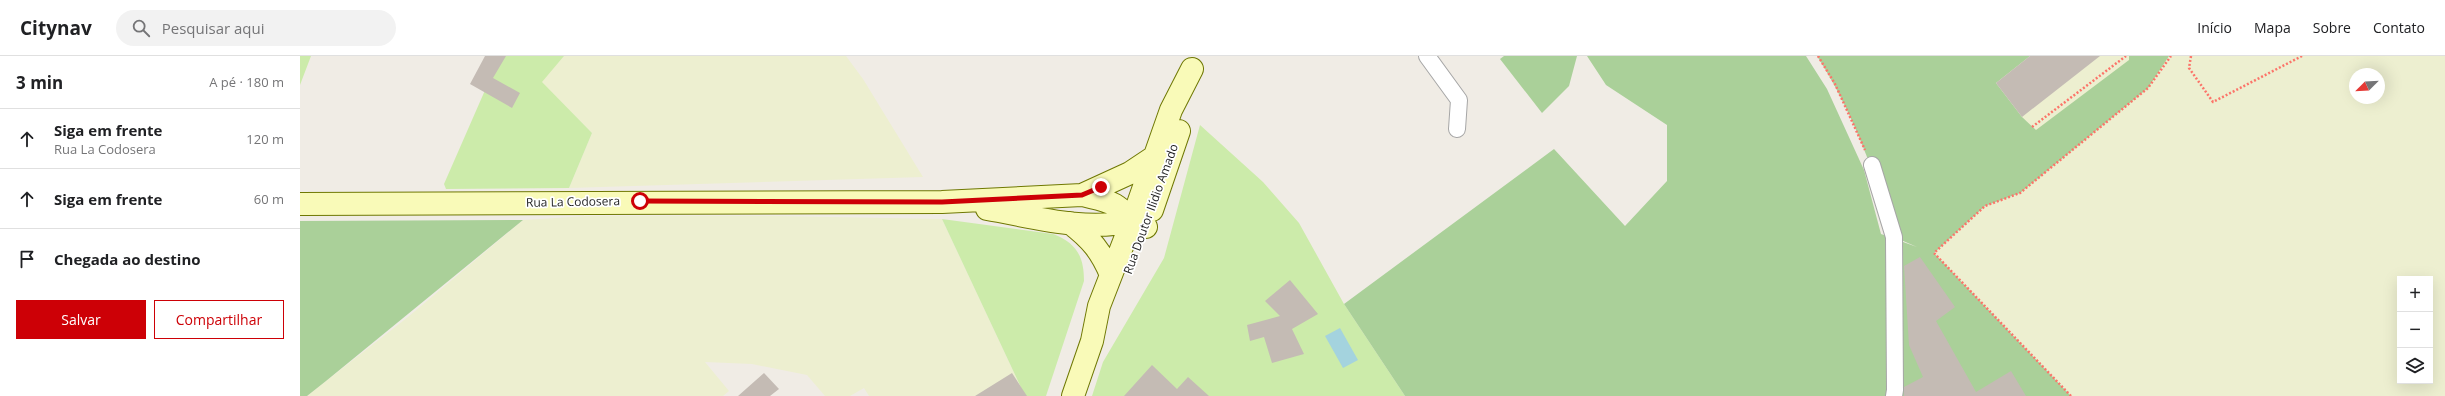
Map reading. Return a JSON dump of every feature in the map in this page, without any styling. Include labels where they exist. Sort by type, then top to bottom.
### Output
[{"type":"main road","name":"Rua Doutor Ilídio Amado","points":[[1092,342],[1112,314],[1139,224],[1154,157],[1171,110],[1193,63]]},
{"type":"main road","name":"Rua Doutor Ilídio Amado","points":[[1073,396],[1092,342],[1099,306],[1111,275],[1139,224],[1184,116],[1193,63]]},
{"type":"main road","points":[[1082,195],[1130,173],[1154,157]]},
{"type":"main road","points":[[942,202],[1082,195],[1102,199],[1116,206],[1139,224]]},
{"type":"main road","points":[[942,202],[1070,223],[1139,224]]},
{"type":"main road","name":"Rua La Codosera","points":[[300,204],[942,202]]},
{"type":"main road","points":[[1070,223],[1091,239],[1104,258],[1111,275]]},
{"type":"street","points":[[1427,56],[1459,100],[1457,129]]},
{"type":"street","points":[[1872,165],[1894,237],[1896,390],[1894,396]]},
{"type":"path","points":[[1818,56],[1835,84],[1872,165]]},
{"type":"path","points":[[2032,126],[2126,56]]},
{"type":"path","points":[[2071,396],[1934,253],[1985,206],[2020,193],[2148,88],[2172,56]]},
{"type":"path","points":[[2191,56],[2189,68],[2213,102],[2302,56]]},
{"type":"green space","points":[[300,56],[311,56],[300,85]]},
{"type":"green space","points":[[500,56],[564,56],[542,82],[592,133],[569,188],[446,189],[444,184]]},
{"type":"green space","points":[[564,56],[846,56],[863,79],[923,177],[569,188],[592,133],[541,82]]},
{"type":"green space","points":[[1504,56],[1577,56],[1569,86],[1542,113],[1500,59]]},
{"type":"green space","points":[[1587,56],[1806,56],[1827,89],[1864,170],[1881,234],[1917,247],[1894,237],[1862,144],[1842,99],[1817,56],[2030,56],[1996,83],[2022,117],[2036,130],[2129,60],[2129,56],[2169,56],[2148,88],[2020,193],[1985,206],[1934,253],[2071,396],[1405,396],[1344,304],[1554,149],[1625,226],[1667,181],[1667,125],[1606,85]]},
{"type":"green space","points":[[2030,56],[2445,56],[2445,396],[2071,396],[1934,253],[1985,206],[2020,193],[2036,131],[2022,117],[1996,83]]},
{"type":"green space","points":[[1200,125],[1263,182],[1299,223],[1344,304],[1405,396],[1092,396],[1103,362],[1164,258]]},
{"type":"green space","points":[[588,216],[774,216],[942,219],[1025,396],[869,396],[864,388],[850,396],[825,396],[807,375],[752,364],[705,362],[729,391],[723,396],[307,396],[408,317],[523,220]]},
{"type":"green space","points":[[942,219],[1053,234],[1068,242],[1078,252],[1083,265],[1084,281],[1046,396],[1025,396]]},
{"type":"green space","points":[[523,220],[307,396],[300,396],[300,221]]},
{"type":"water","points":[[1340,328],[1358,360],[1343,368],[1325,336]]},
{"type":"building","points":[[485,56],[506,56],[493,78],[520,93],[512,108],[470,84]]},
{"type":"building","points":[[2030,56],[2100,56],[2022,117],[1996,83]]},
{"type":"building","points":[[1920,257],[1955,307],[1936,321],[1976,392],[2011,371],[2026,396],[1904,396],[1904,387],[1923,377],[1909,345],[1904,266]]},
{"type":"building","points":[[1290,280],[1318,314],[1292,329],[1304,354],[1272,363],[1264,337],[1250,341],[1247,325],[1280,316],[1265,301]]},
{"type":"building","points":[[1152,365],[1177,389],[1188,377],[1209,396],[1124,396]]},
{"type":"building","points":[[764,373],[779,389],[770,396],[738,396]]},
{"type":"building","points":[[1012,373],[1027,396],[975,396]]},
{"type":"route","points":[[640,201],[942,202],[1082,195],[1101,187]]}]
